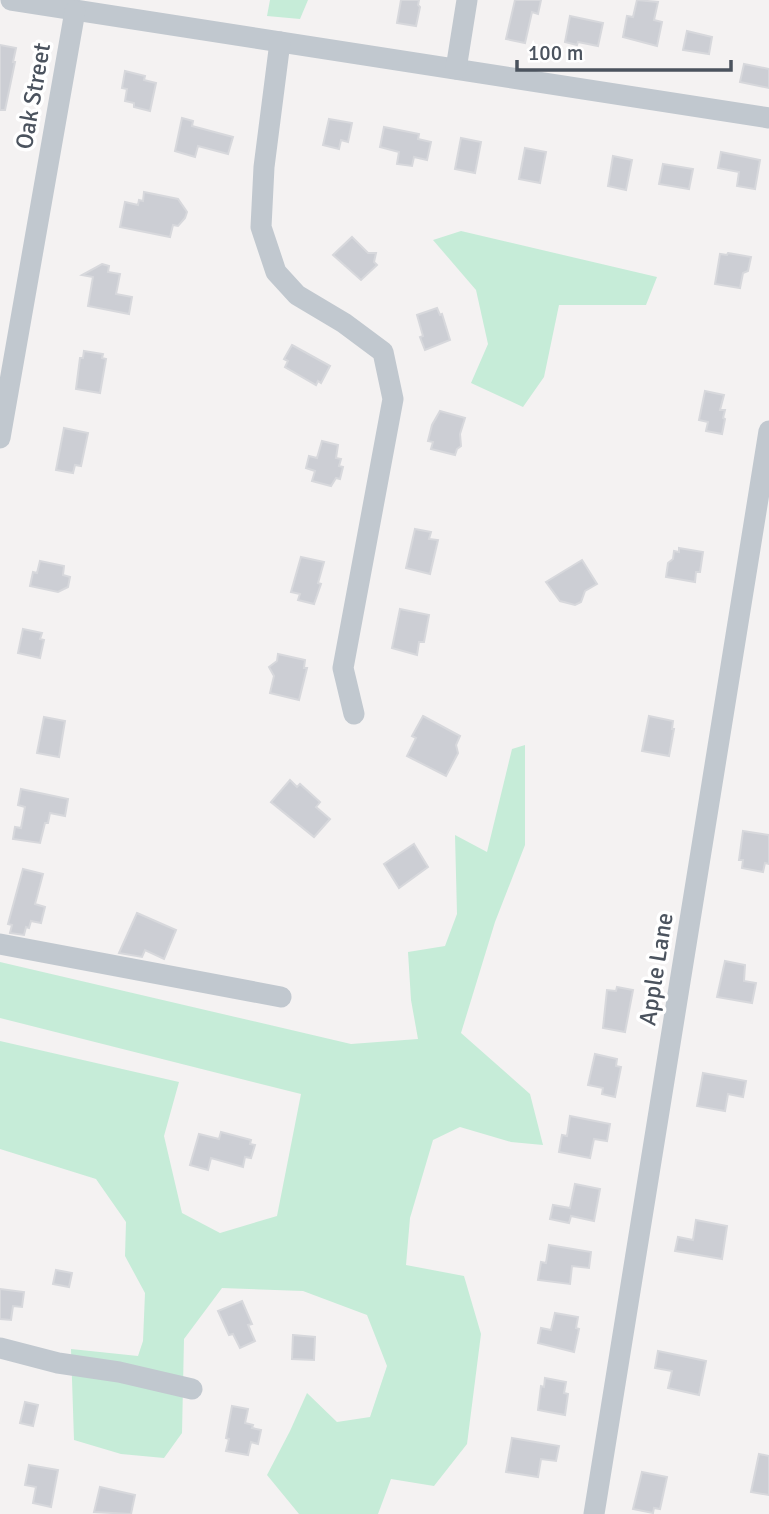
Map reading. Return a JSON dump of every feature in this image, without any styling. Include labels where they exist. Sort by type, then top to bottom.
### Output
[{"type":"street","points":[[11,0],[75,11],[109,7],[280,43],[769,118]]},
{"type":"street","points":[[456,69],[467,0]]},
{"type":"street","name":"Oak Street","points":[[0,438],[75,11]]},
{"type":"street","points":[[280,43],[264,167],[261,227],[276,272],[298,295],[344,323],[383,352],[393,399],[343,667],[354,714]]},
{"type":"street","name":"Apple Lane","points":[[594,1514],[769,431]]},
{"type":"street","points":[[0,944],[281,997]]},
{"type":"street","points":[[0,1348],[58,1363],[119,1372],[192,1389]]},
{"type":"green space","points":[[270,0],[308,0],[300,19],[267,16]]},
{"type":"green space","points":[[461,231],[657,277],[646,305],[559,305],[544,377],[523,407],[471,383],[488,344],[476,290],[433,240]]},
{"type":"green space","points":[[525,745],[525,845],[495,922],[461,1033],[530,1094],[543,1145],[511,1142],[460,1127],[433,1140],[410,1218],[406,1265],[464,1276],[481,1334],[467,1444],[434,1486],[391,1479],[378,1514],[299,1514],[267,1475],[307,1393],[337,1422],[370,1417],[387,1366],[367,1315],[303,1291],[222,1288],[184,1339],[182,1433],[164,1458],[121,1454],[74,1440],[71,1349],[138,1356],[143,1341],[145,1293],[125,1256],[126,1222],[96,1179],[0,1149],[0,1041],[179,1082],[164,1136],[182,1213],[220,1233],[277,1216],[301,1094],[0,1018],[0,962],[351,1044],[418,1039],[411,1000],[408,952],[445,946],[457,914],[455,835],[487,852],[512,749]]},
{"type":"building","points":[[401,0],[419,0],[416,26],[397,23]]},
{"type":"building","points":[[515,0],[541,0],[538,14],[532,12],[525,43],[506,39]]},
{"type":"building","points":[[637,0],[658,2],[654,20],[662,22],[657,46],[623,37],[627,16],[633,17]]},
{"type":"building","points":[[570,16],[603,23],[598,46],[565,42]]},
{"type":"building","points":[[687,31],[712,37],[709,54],[683,50]]},
{"type":"building","points":[[0,45],[16,48],[5,110],[0,110]]},
{"type":"building","points":[[744,64],[769,69],[769,88],[740,82]]},
{"type":"building","points":[[125,71],[145,76],[144,80],[156,83],[150,111],[134,107],[134,103],[125,101],[127,89],[122,88]]},
{"type":"building","points":[[182,118],[193,121],[192,126],[233,137],[228,154],[198,146],[195,157],[175,151]]},
{"type":"building","points":[[329,119],[352,123],[348,142],[341,140],[339,149],[323,145]]},
{"type":"building","points":[[384,127],[419,134],[418,139],[431,142],[427,160],[414,157],[412,166],[397,164],[399,152],[380,147]]},
{"type":"building","points":[[461,138],[481,142],[475,173],[455,169]]},
{"type":"building","points":[[525,148],[546,152],[540,183],[519,179]]},
{"type":"building","points":[[721,152],[760,160],[755,189],[737,186],[739,172],[718,168]]},
{"type":"building","points":[[613,156],[632,160],[626,190],[608,186]]},
{"type":"building","points":[[663,164],[693,169],[689,189],[659,184]]},
{"type":"building","points":[[144,192],[178,199],[187,212],[178,226],[173,225],[170,237],[120,227],[125,202],[138,205],[139,200],[143,201]]},
{"type":"building","points":[[352,237],[368,253],[376,253],[374,262],[377,265],[361,280],[333,255]]},
{"type":"building","points":[[720,254],[751,257],[748,271],[743,273],[740,288],[715,284]]},
{"type":"building","points":[[102,264],[109,266],[108,272],[120,274],[116,294],[132,297],[129,314],[88,306],[93,277],[82,275]]},
{"type":"building","points":[[437,308],[440,315],[442,314],[450,340],[425,350],[417,315]]},
{"type":"building","points":[[292,345],[330,366],[321,383],[318,381],[316,385],[285,367],[288,361],[284,359]]},
{"type":"building","points":[[84,351],[103,354],[102,358],[106,359],[100,393],[76,389],[80,358],[83,358]]},
{"type":"building","points":[[705,391],[724,395],[720,410],[725,410],[722,434],[706,431],[708,422],[699,420]]},
{"type":"building","points":[[440,411],[465,418],[460,434],[461,446],[455,455],[431,449],[433,442],[428,441],[432,425]]},
{"type":"building","points":[[64,428],[88,433],[81,466],[75,465],[73,473],[56,470]]},
{"type":"building","points":[[322,441],[338,445],[336,458],[341,459],[339,466],[343,467],[340,479],[336,478],[331,486],[312,481],[315,471],[306,468],[309,456],[317,458]]},
{"type":"building","points":[[415,529],[431,532],[429,539],[438,540],[430,574],[406,568]]},
{"type":"building","points":[[679,548],[703,552],[700,572],[696,572],[695,582],[666,577],[668,563],[673,559],[674,551],[679,552]]},
{"type":"building","points":[[301,557],[324,562],[318,583],[321,584],[314,604],[298,600],[300,594],[291,592]]},
{"type":"building","points":[[582,560],[597,584],[585,591],[581,602],[575,605],[560,601],[546,582]]},
{"type":"building","points":[[40,561],[64,566],[63,575],[70,577],[68,587],[58,592],[30,586],[33,572],[37,573]]},
{"type":"building","points":[[400,609],[429,615],[424,642],[419,642],[417,655],[392,648]]},
{"type":"building","points":[[23,629],[42,633],[40,639],[44,640],[40,658],[18,653]]},
{"type":"building","points":[[278,654],[305,660],[304,668],[307,668],[299,700],[270,693],[274,676],[269,667],[277,661]]},
{"type":"building","points":[[423,716],[460,736],[456,745],[458,753],[446,776],[407,756],[416,738],[412,736]]},
{"type":"building","points":[[649,716],[673,721],[669,756],[642,751]]},
{"type":"building","points":[[44,717],[65,721],[59,757],[37,753]]},
{"type":"building","points":[[290,780],[297,787],[300,784],[320,802],[316,807],[330,819],[314,837],[271,802]]},
{"type":"building","points":[[21,789],[68,799],[65,816],[50,813],[40,843],[13,839],[15,827],[21,828],[25,807],[18,805]]},
{"type":"building","points":[[743,831],[769,835],[769,864],[765,863],[763,872],[742,868],[743,860],[739,860]]},
{"type":"building","points":[[414,844],[428,867],[399,888],[384,864]]},
{"type":"building","points":[[23,869],[43,874],[35,904],[45,907],[41,923],[31,921],[24,935],[10,933],[12,925],[8,924]]},
{"type":"building","points":[[137,913],[176,930],[164,959],[145,950],[142,957],[119,953]]},
{"type":"building","points":[[725,961],[745,965],[744,981],[756,983],[752,1003],[717,997]]},
{"type":"building","points":[[617,987],[633,990],[625,1032],[603,1028],[607,990],[616,991]]},
{"type":"building","points":[[595,1054],[617,1059],[616,1066],[621,1067],[615,1097],[602,1094],[603,1088],[588,1085]]},
{"type":"building","points":[[703,1073],[746,1081],[743,1097],[728,1094],[725,1111],[697,1106]]},
{"type":"building","points":[[570,1116],[610,1124],[607,1141],[594,1139],[590,1158],[559,1152],[562,1135],[567,1136]]},
{"type":"building","points":[[221,1132],[251,1140],[250,1144],[255,1145],[251,1158],[245,1157],[243,1167],[211,1158],[208,1170],[190,1165],[199,1134],[219,1139]]},
{"type":"building","points":[[575,1184],[600,1189],[594,1221],[571,1216],[569,1223],[550,1219],[553,1205],[570,1208]]},
{"type":"building","points":[[696,1220],[727,1226],[722,1259],[675,1251],[678,1237],[693,1240]]},
{"type":"building","points":[[549,1245],[591,1252],[589,1268],[572,1266],[570,1284],[538,1280],[541,1262],[546,1263]]},
{"type":"building","points":[[56,1270],[72,1273],[69,1287],[53,1284]]},
{"type":"building","points":[[0,1289],[24,1292],[22,1307],[13,1306],[11,1320],[0,1319]]},
{"type":"building","points":[[242,1301],[252,1324],[248,1325],[255,1341],[240,1348],[233,1334],[229,1335],[218,1311]]},
{"type":"building","points":[[555,1313],[578,1317],[576,1328],[579,1329],[574,1352],[538,1343],[541,1328],[551,1330]]},
{"type":"building","points":[[293,1335],[315,1337],[314,1360],[292,1359]]},
{"type":"building","points":[[658,1351],[706,1361],[699,1395],[668,1388],[672,1371],[655,1368]]},
{"type":"building","points":[[545,1378],[566,1382],[564,1393],[568,1394],[565,1415],[538,1410],[541,1386],[544,1387]]},
{"type":"building","points":[[25,1402],[38,1405],[33,1426],[20,1423]]},
{"type":"building","points":[[232,1406],[248,1409],[245,1423],[261,1430],[258,1444],[251,1442],[248,1455],[226,1451]]},
{"type":"building","points":[[512,1438],[559,1446],[556,1461],[541,1459],[538,1477],[506,1472]]},
{"type":"building","points":[[759,1454],[769,1456],[769,1495],[751,1492]]},
{"type":"building","points":[[29,1465],[58,1470],[51,1507],[33,1503],[36,1487],[25,1485]]},
{"type":"building","points":[[642,1472],[667,1477],[660,1509],[654,1508],[653,1513],[633,1509]]},
{"type":"building","points":[[100,1487],[135,1495],[131,1514],[94,1512]]}]
